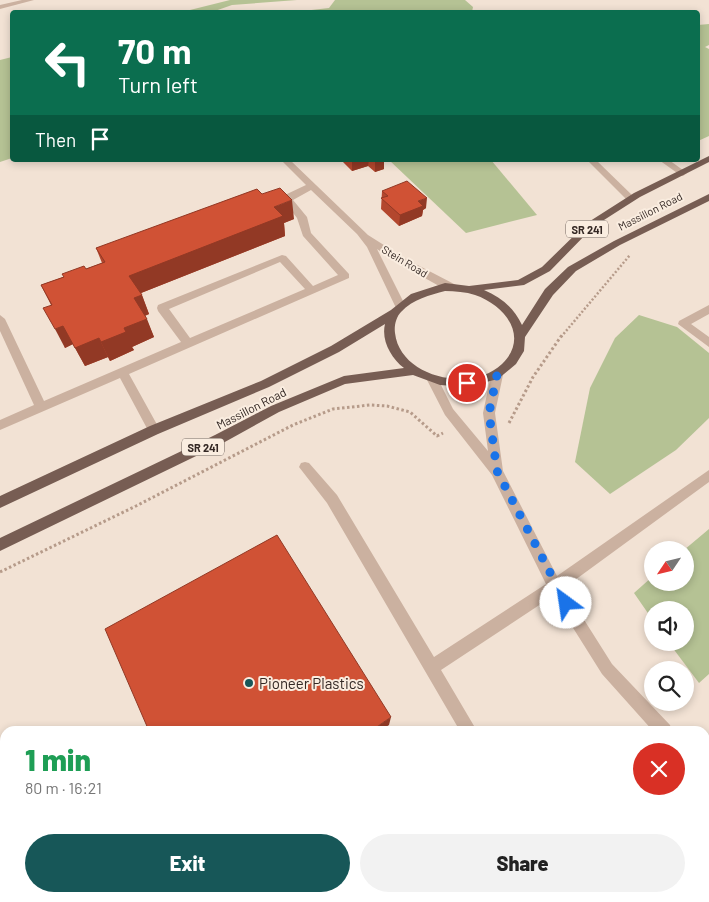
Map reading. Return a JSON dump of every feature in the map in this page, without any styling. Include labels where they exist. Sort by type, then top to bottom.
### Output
[{"type":"main road","name":"Massillon Road","points":[[466,289],[520,283],[546,269],[590,225],[631,199],[709,160]]},
{"type":"main road","name":"Massillon Road","points":[[521,335],[549,292],[572,269],[617,243],[709,196]]},
{"type":"main road","points":[[397,309],[388,326],[390,342],[399,358],[414,371],[433,380],[456,384],[478,382],[497,375],[512,364],[520,350],[521,335],[516,320],[503,306],[486,295],[466,289]]},
{"type":"main road","name":"SR 241","points":[[397,309],[407,298],[424,290],[466,289]]},
{"type":"main road","name":"Massillon Road","points":[[0,502],[154,430],[265,384],[335,349],[397,309]]},
{"type":"main road","name":"Massillon Road","points":[[0,545],[219,439],[275,409],[344,380],[414,371]]},
{"type":"street","points":[[0,7],[31,0]]},
{"type":"street","name":"Stein Road","points":[[287,162],[360,232],[372,246],[380,261],[397,309]]},
{"type":"street","points":[[593,162],[631,199]]},
{"type":"street","points":[[666,162],[682,173]]},
{"type":"street","points":[[0,425],[345,276],[306,234],[302,217],[289,204],[290,196],[312,186]]},
{"type":"street","name":"Stein Road","points":[[360,232],[402,261],[452,288]]},
{"type":"street","points":[[187,344],[162,308],[282,258],[312,291]]},
{"type":"street","points":[[709,309],[683,324],[709,343]]},
{"type":"street","points":[[0,319],[40,408]]},
{"type":"street","points":[[122,372],[154,430]]},
{"type":"street","points":[[497,375],[489,413],[497,471]]},
{"type":"street","points":[[433,380],[450,412],[497,471],[556,586],[607,669],[659,726]]},
{"type":"street","points":[[305,467],[332,499],[466,726]]},
{"type":"street","points":[[432,668],[556,586],[709,475]]},
{"type":"path","points":[[490,424],[508,426],[521,395],[562,335],[632,252]]},
{"type":"path","points":[[0,572],[136,506],[293,424],[332,409],[358,405],[387,406],[403,410],[410,412],[436,436],[461,427]]},
{"type":"green space","points":[[230,0],[297,0],[232,5],[218,10],[190,10]]},
{"type":"green space","points":[[335,0],[465,0],[473,7],[472,10],[312,10],[329,8]]},
{"type":"green space","points":[[709,24],[709,45],[705,47],[709,49],[709,136],[700,140],[700,25]]},
{"type":"green space","points":[[10,58],[10,159],[0,162],[0,60]]},
{"type":"green space","points":[[391,162],[493,162],[537,215],[466,233]]},
{"type":"green space","points":[[639,315],[677,327],[709,353],[709,418],[676,450],[610,494],[575,462],[590,388],[615,338]]},
{"type":"green space","points":[[709,529],[709,674],[699,683],[694,676],[694,661],[682,661],[675,651],[694,651],[694,601],[644,601],[644,607],[634,593],[644,584],[644,591],[694,591],[694,542]]},
{"type":"building","points":[[407,181],[427,198],[418,201],[423,206],[400,215],[381,198],[388,196],[382,191]]},
{"type":"building","points":[[280,188],[292,200],[274,207],[283,216],[129,276],[142,295],[134,298],[147,319],[124,328],[126,332],[101,342],[99,338],[75,348],[63,326],[55,329],[43,308],[52,305],[41,285],[64,277],[62,274],[84,266],[86,269],[105,262],[96,248],[257,189],[262,194]]},
{"type":"building","name":"Pioneer Plastics","points":[[277,535],[391,717],[378,726],[147,726],[105,629]]},
{"type":"place","name":"Pioneer Plastics","points":[[249,683]]},
{"type":"route","points":[[467,383],[478,382],[497,375],[489,413],[497,471],[566,603]]}]
